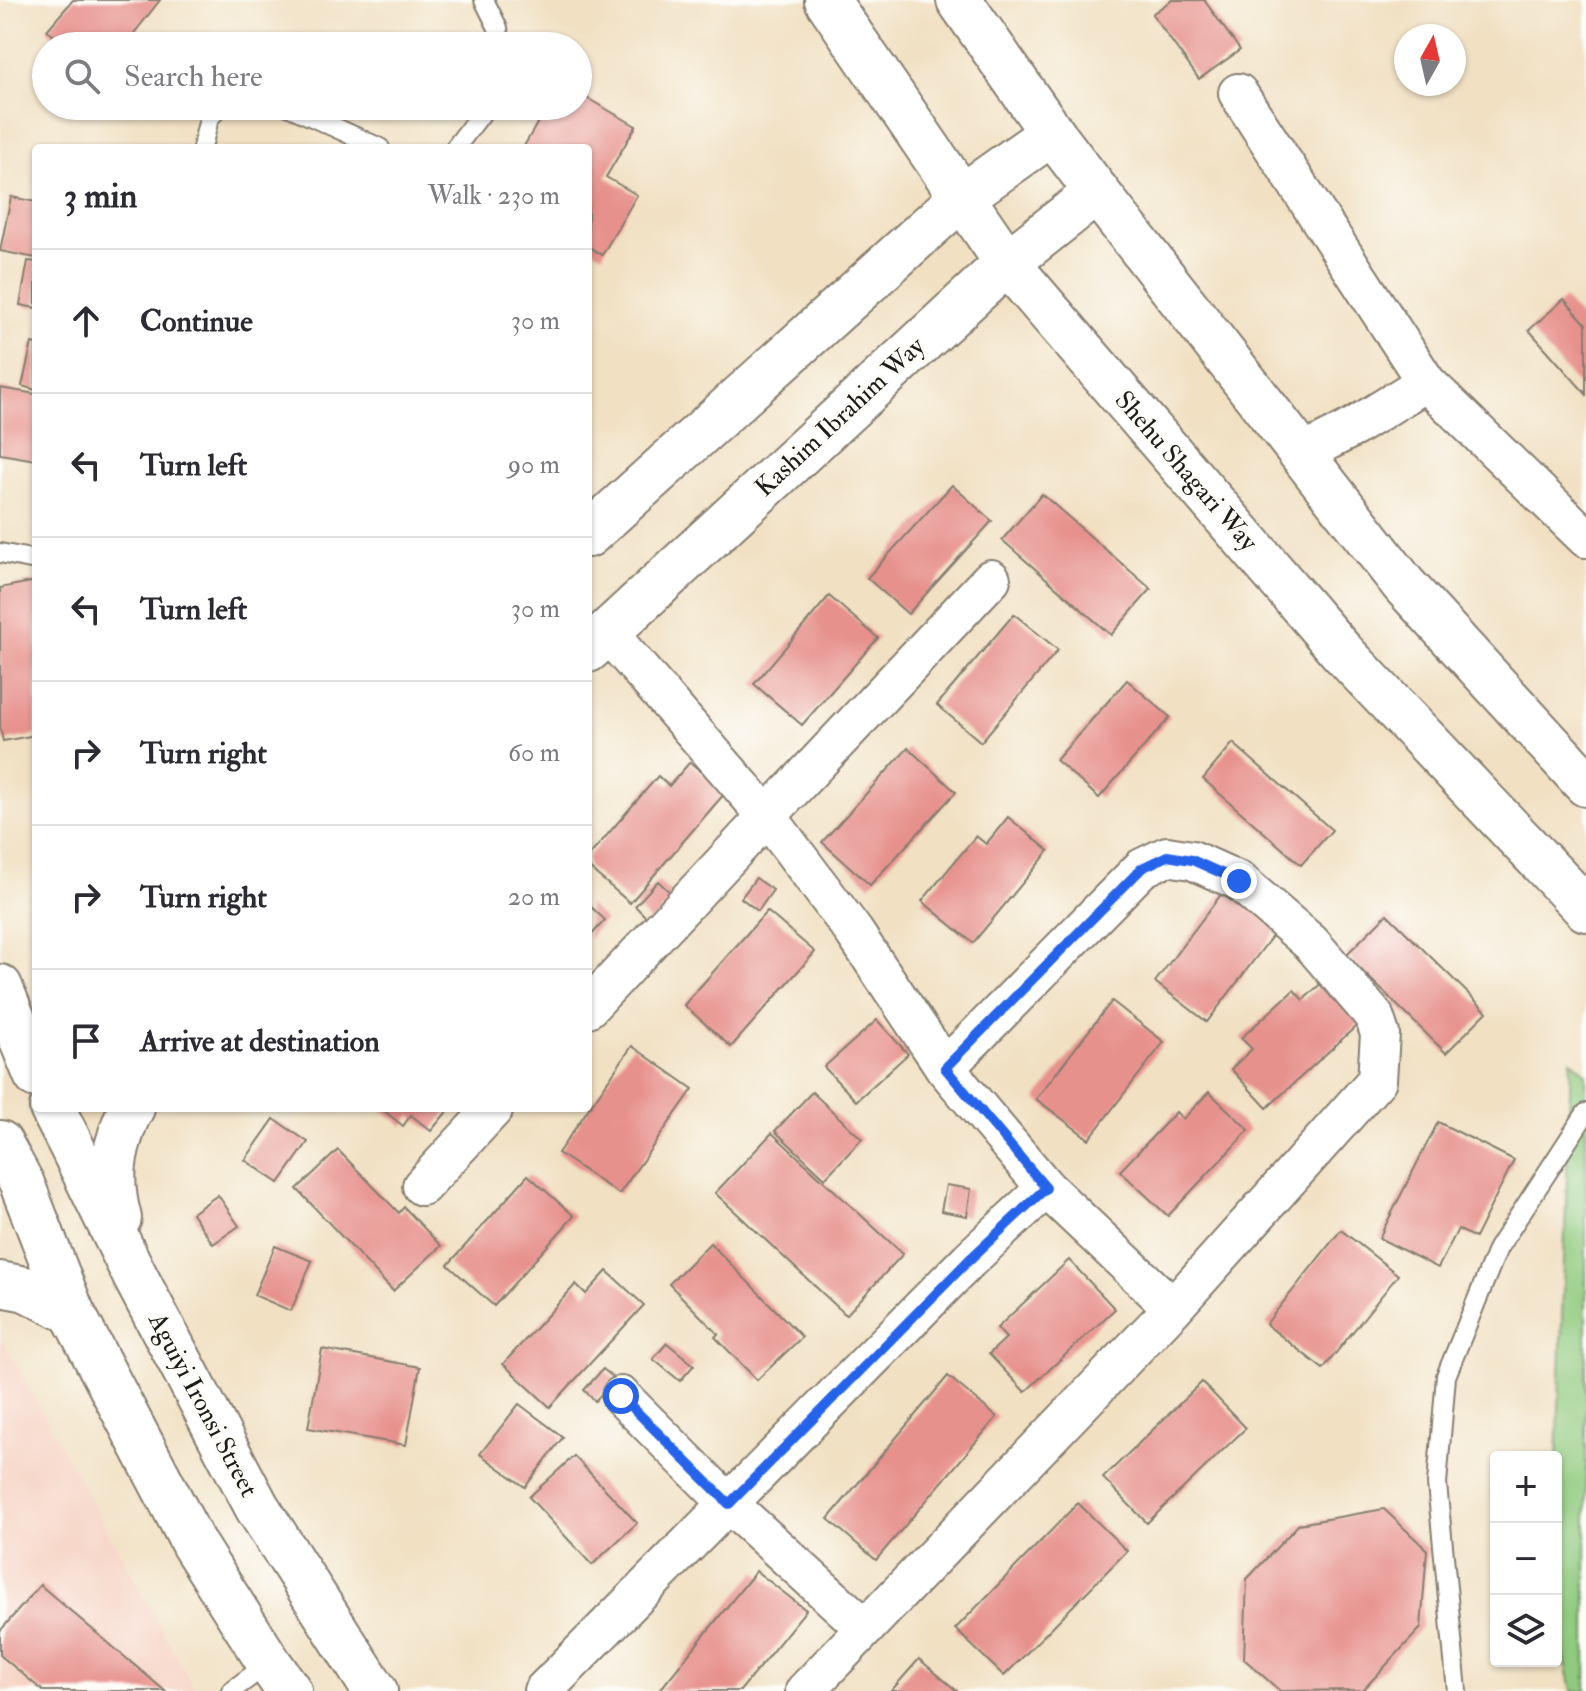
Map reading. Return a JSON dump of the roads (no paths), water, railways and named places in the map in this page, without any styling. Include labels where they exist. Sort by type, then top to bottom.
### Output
[{"type":"main road","name":"Shehu Shagari Way","points":[[827,0],[1007,263],[1341,651],[1586,909]]},
{"type":"main road","points":[[959,0],[1052,133],[1404,585],[1586,784]]},
{"type":"main road","points":[[592,531],[963,196],[1052,133]]},
{"type":"main road","name":"Kashim Ibrahim Way","points":[[597,641],[1007,263],[1097,192]]},
{"type":"main road","points":[[0,971],[32,987]]},
{"type":"main road","points":[[0,987],[32,1065]]},
{"type":"main road","points":[[0,1129],[32,1101]]},
{"type":"main road","points":[[11,1196],[62,1126],[100,1112]]},
{"type":"main road","points":[[129,1112],[113,1158],[113,1198],[136,1278]]},
{"type":"main road","name":"Aguiyi Ironsi Street","points":[[62,1126],[136,1278],[257,1507],[375,1691]]},
{"type":"main road","points":[[0,1143],[11,1196],[194,1545],[279,1677]]},
{"type":"main road","points":[[0,1284],[26,1289],[72,1312]]},
{"type":"street","points":[[1238,93],[1426,382],[1586,538]]},
{"type":"street","points":[[1302,454],[1354,427],[1426,382]]},
{"type":"street","points":[[592,1004],[991,579]]},
{"type":"street","points":[[597,641],[767,816],[854,932],[945,1068],[1046,1188],[1173,1308]]},
{"type":"street","points":[[805,1691],[1173,1308],[1377,1080],[1380,1034],[1374,1016],[1311,943],[1239,881],[1192,860],[1167,856],[1142,868],[945,1068]]},
{"type":"street","points":[[422,1186],[490,1112]]},
{"type":"street","points":[[543,1691],[969,1260],[1046,1188]]},
{"type":"street","points":[[621,1396],[729,1504],[865,1628]]},
{"type":"lane","points":[[484,0],[498,32]]},
{"type":"lane","points":[[203,144],[209,120]]},
{"type":"lane","points":[[319,120],[371,144]]},
{"type":"lane","points":[[458,144],[476,120]]},
{"type":"lane","points":[[0,553],[32,559]]},
{"type":"lane","points":[[1457,1691],[1437,1484],[1446,1376],[1498,1248],[1586,1113]]},
{"type":"lane","points":[[231,1691],[279,1677]]}]
